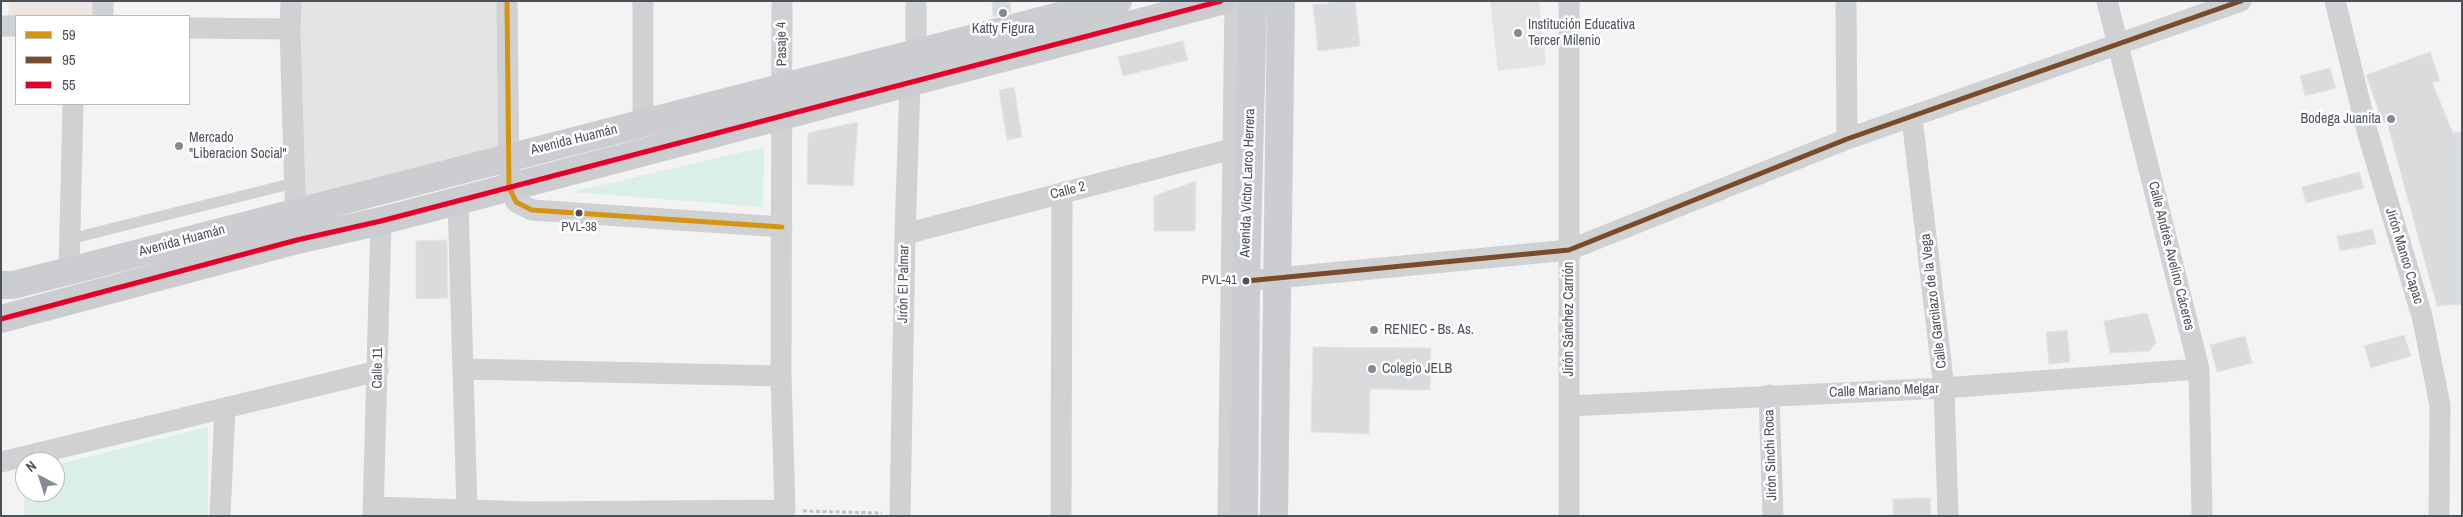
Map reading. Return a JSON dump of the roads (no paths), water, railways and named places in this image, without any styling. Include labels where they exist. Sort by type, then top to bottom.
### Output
[{"type":"main road","name":"Avenida Huamán","points":[[7,285],[69,271],[509,156],[643,124],[916,52],[1053,9],[1118,1]]},
{"type":"main road","name":"Avenida Huamán","points":[[1,319],[297,240],[381,221],[910,84],[1221,1]]},
{"type":"main road","name":"Avenida Víctor Larco Herrera","points":[[1244,516],[1246,281],[1253,1]]},
{"type":"main road","points":[[1274,516],[1281,1]]},
{"type":"street","points":[[103,1],[103,15]]},
{"type":"street","points":[[291,1],[294,212],[297,240]]},
{"type":"street","points":[[507,1],[509,187],[516,202],[532,210],[782,227]]},
{"type":"street","points":[[643,1],[643,124]]},
{"type":"street","name":"Pasaje 4","points":[[756,513],[785,510],[781,376],[782,1]]},
{"type":"street","name":"Jirón El Palmar","points":[[900,514],[904,234],[910,84],[916,52],[916,1]]},
{"type":"street","name":"Avenida Víctor Larco Herrera","points":[[1228,516],[1235,1]]},
{"type":"street","name":"Jirón Sánchez Carrión","points":[[1569,1],[1569,516]]},
{"type":"street","points":[[1846,1],[1847,139]]},
{"type":"street","name":"Calle Andrés Avelino Cáceres","points":[[2107,1],[2199,369],[2202,516]]},
{"type":"street","points":[[1246,281],[1569,250],[1847,139],[1912,118],[2118,43],[2242,1]]},
{"type":"street","name":"Jirón Manco Capac","points":[[2335,1],[2367,132],[2422,316],[2440,405],[2439,516]]},
{"type":"street","points":[[1,26],[15,26]]},
{"type":"street","points":[[190,28],[290,29]]},
{"type":"street","points":[[69,271],[73,105]]},
{"type":"street","name":"Calle Garcilazo de la Vega","points":[[1912,118],[1944,388],[1948,516]]},
{"type":"street","name":"Calle 2","points":[[904,234],[1232,149]]},
{"type":"street","points":[[1061,516],[1062,193]]},
{"type":"street","points":[[458,200],[467,509]]},
{"type":"street","name":"Calle 11","points":[[374,512],[381,221]]},
{"type":"street","points":[[1,310],[7,285]]},
{"type":"street","points":[[464,369],[781,376]]},
{"type":"street","name":"Calle Mariano Melgar","points":[[1569,406],[1944,388],[2199,369]]},
{"type":"street","points":[[1,462],[378,371]]},
{"type":"street","name":"Jirón Sinchi Roca","points":[[1769,395],[1773,516]]},
{"type":"street","points":[[220,516],[225,408]]},
{"type":"street","points":[[374,512],[467,509],[529,514],[756,513]]},
{"type":"lane","points":[[70,239],[294,183]]},
{"type":"place","name":"Katty Figura","points":[[1003,13]]},
{"type":"place","name":"Institución Educativa Tercer Milenio","points":[[1518,33]]},
{"type":"place","name":"Bodega Juanita","points":[[2391,119]]},
{"type":"place","name":"Mercado \"Liberacion Social\"","points":[[179,146]]},
{"type":"place","name":"PVL-38","points":[[579,213]]},
{"type":"place","name":"PVL-41","points":[[1246,281]]},
{"type":"place","name":"RENIEC - Bs. As.","points":[[1374,330]]},
{"type":"place","name":"Colegio JELB","points":[[1372,369]]}]
